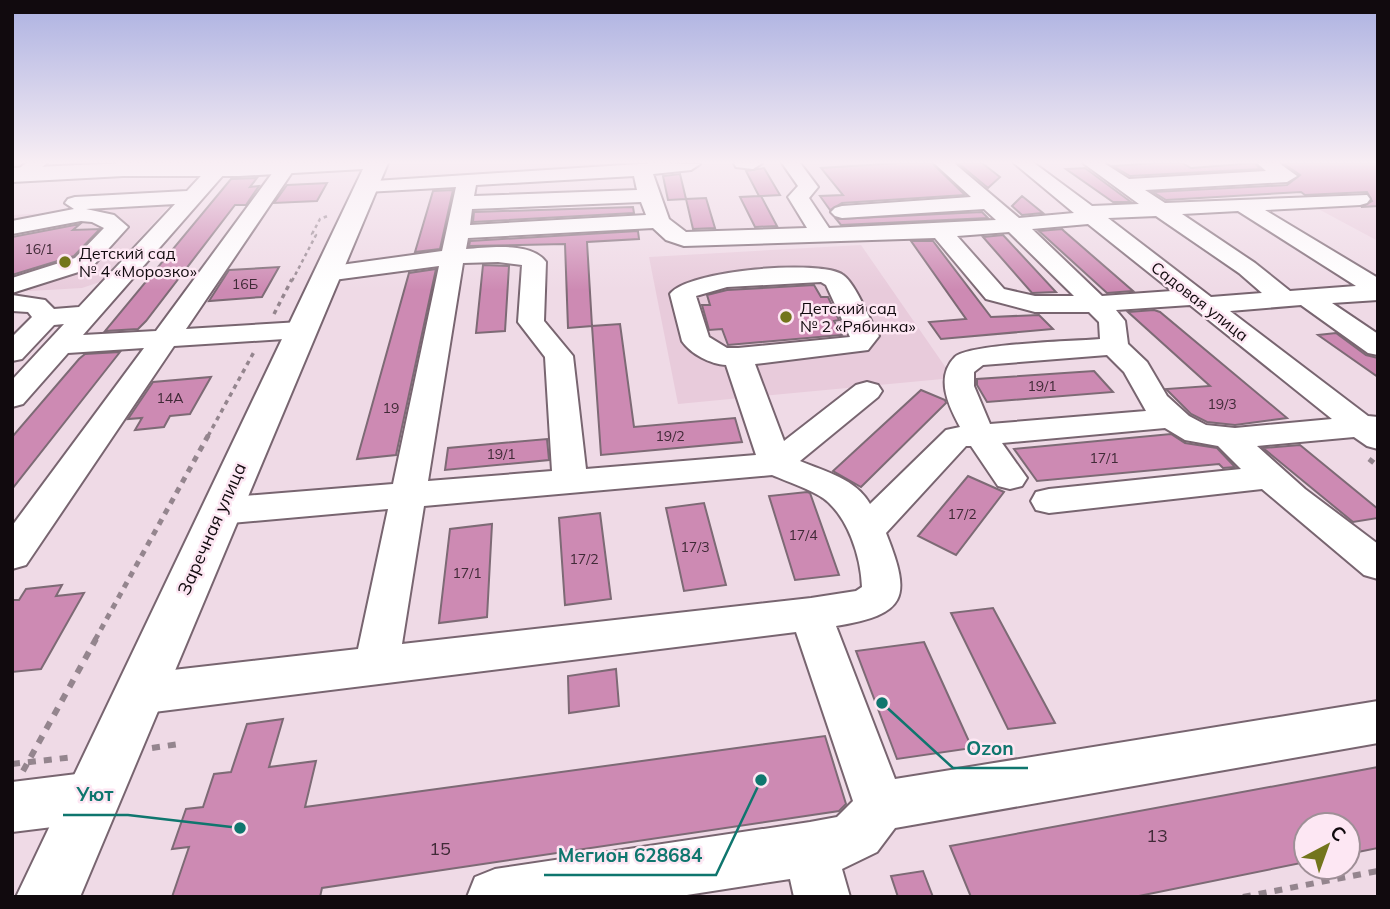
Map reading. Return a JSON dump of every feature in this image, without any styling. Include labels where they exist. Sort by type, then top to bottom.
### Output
[{"type":"main road","name":"Заречная улица","points":[[48,897],[220,511],[282,331],[326,274],[351,205]]},
{"type":"street","points":[[12,207],[40,205]]},
{"type":"street","points":[[12,398],[184,205]]},
{"type":"street","points":[[12,555],[260,205]]},
{"type":"street","points":[[376,666],[463,205]]},
{"type":"street","points":[[652,205],[659,221],[670,234],[684,239],[810,228],[965,205]]},
{"type":"street","points":[[801,205],[825,275]]},
{"type":"street","points":[[993,205],[1112,321],[1114,346],[1137,368],[1154,401],[1172,418],[1187,430],[1210,437],[1226,436],[1292,498],[1378,565]]},
{"type":"street","name":"Садовая улица","points":[[1078,205],[1372,430]]},
{"type":"street","points":[[1155,205],[1247,268],[1295,298],[1338,319],[1378,347]]},
{"type":"street","points":[[810,228],[941,231],[1090,215],[1235,205]]},
{"type":"street","points":[[1243,205],[1378,290]]},
{"type":"street","points":[[12,228],[58,217],[90,215],[117,227],[83,263],[12,286]]},
{"type":"street","points":[[326,274],[455,245],[659,221]]},
{"type":"street","points":[[941,231],[995,294],[1035,304],[1295,298],[1378,290]]},
{"type":"street","points":[[455,245],[530,258],[534,262],[531,322],[559,356],[570,481]]},
{"type":"street","points":[[825,275],[836,281],[865,336],[863,341],[852,346],[738,358],[720,356],[696,341],[683,294],[685,290],[711,281],[825,275]]},
{"type":"street","points":[[12,303],[37,305],[47,317]]},
{"type":"street","points":[[12,353],[47,317],[86,315]]},
{"type":"street","points":[[1338,319],[1378,316]]},
{"type":"street","points":[[12,359],[55,351],[165,339],[282,331]]},
{"type":"street","points":[[1010,478],[962,404],[958,388],[962,367],[966,362],[981,357],[1114,346]]},
{"type":"street","points":[[738,358],[776,464]]},
{"type":"street","points":[[776,464],[867,391]]},
{"type":"street","points":[[866,531],[957,438],[1172,418]]},
{"type":"street","points":[[1229,439],[1372,430]]},
{"type":"street","points":[[138,695],[811,614],[867,605],[880,597],[885,585],[866,531],[851,502],[833,488],[776,464],[220,511]]},
{"type":"street","points":[[1048,501],[1270,477]]},
{"type":"street","points":[[811,614],[880,806]]},
{"type":"street","points":[[495,897],[816,873],[849,842],[862,834],[880,806],[1378,722]]},
{"type":"street","points":[[19,783],[93,797]]},
{"type":"path","points":[[19,783],[282,331],[316,235],[312,234],[320,219],[331,215],[339,205]]},
{"type":"path","points":[[12,764],[19,783]]},
{"type":"path","points":[[1242,897],[1378,871]]},
{"type":"shaded area","points":[[1312,205],[1378,205],[1378,241]]},
{"type":"shaded area","name":"Детский сад № 4 «Морозко»","points":[[169,206],[100,282],[82,288],[12,292],[12,215]]},
{"type":"shaded area","name":"Детский сад № 2 «Рябинка»","points":[[861,245],[953,378],[678,404],[649,257]]},
{"type":"building","points":[[209,205],[235,205],[138,329],[105,331]]},
{"type":"building","points":[[429,205],[450,205],[440,249],[415,252]]},
{"type":"building","points":[[687,205],[708,205],[715,228],[693,229]]},
{"type":"building","points":[[744,205],[766,205],[777,226],[755,227]]},
{"type":"building","points":[[1034,205],[1043,213],[1022,215],[1012,206]]},
{"type":"building","points":[[633,207],[634,213],[473,222],[474,212]]},
{"type":"building","points":[[982,212],[988,218],[841,225],[836,219]]},
{"type":"building","points":[[80,224],[73,230],[100,229],[74,256],[12,275],[12,237]]},
{"type":"building","points":[[1062,229],[1133,291],[1107,293],[1039,231]]},
{"type":"building","points":[[638,231],[639,239],[587,242],[592,326],[568,328],[565,244],[469,246],[470,241]]},
{"type":"building","points":[[1003,235],[1056,292],[1032,293],[983,237]]},
{"type":"building","points":[[911,241],[933,241],[991,317],[1039,315],[1053,329],[941,339],[929,322],[966,319]]},
{"type":"building","points":[[483,265],[509,266],[505,331],[476,333]]},
{"type":"building","points":[[279,267],[262,297],[209,301],[229,270]]},
{"type":"building","points":[[436,269],[396,455],[357,459],[409,273]]},
{"type":"building","points":[[814,285],[821,297],[828,297],[839,320],[834,321],[842,335],[728,345],[722,329],[709,330],[702,305],[710,305],[707,295],[727,290]]},
{"type":"building","points":[[1128,312],[1160,312],[1287,418],[1235,425],[1207,422],[1191,414],[1166,389],[1210,386]]},
{"type":"building","points":[[620,324],[634,427],[735,418],[742,442],[601,455],[592,326]]},
{"type":"building","points":[[1336,333],[1366,355],[1378,358],[1378,377],[1318,335]]},
{"type":"building","points":[[120,352],[12,489],[12,437],[85,354]]},
{"type":"building","points":[[1094,371],[1113,392],[987,402],[977,385],[977,379]]},
{"type":"building","points":[[211,377],[190,414],[170,416],[164,427],[135,430],[142,418],[128,419],[153,382]]},
{"type":"building","points":[[921,390],[945,400],[946,403],[861,487],[833,471]]},
{"type":"building","points":[[1171,434],[1185,443],[1217,448],[1235,467],[1223,468],[1219,464],[1037,481],[1014,449]]},
{"type":"building","points":[[547,439],[549,460],[445,470],[448,448]]},
{"type":"building","points":[[1300,445],[1378,509],[1378,518],[1353,522],[1263,448]]},
{"type":"building","points":[[968,476],[1004,492],[956,555],[918,536]]},
{"type":"building","points":[[810,493],[839,575],[795,580],[769,496]]},
{"type":"building","points":[[704,503],[726,585],[684,591],[666,508]]},
{"type":"building","points":[[600,513],[611,599],[565,605],[559,518]]},
{"type":"building","points":[[492,524],[487,617],[439,623],[450,529]]},
{"type":"building","points":[[62,585],[56,596],[84,593],[41,669],[12,672],[12,600],[19,600],[26,589]]},
{"type":"building","points":[[993,608],[1055,723],[1008,729],[951,613]]},
{"type":"building","points":[[924,642],[972,748],[897,759],[856,651]]},
{"type":"building","points":[[616,669],[619,706],[569,713],[568,676]]},
{"type":"building","points":[[283,719],[269,767],[316,761],[305,807],[825,736],[846,804],[839,811],[322,888],[320,897],[172,897],[189,847],[172,849],[186,809],[203,807],[214,774],[231,772],[247,724]]},
{"type":"building","points":[[1378,767],[1378,848],[1362,851],[1362,811],[1292,811],[1292,865],[1134,897],[971,897],[950,846]]},
{"type":"building","points":[[923,871],[933,897],[898,897],[891,876]]},
{"type":"place","name":"Детский сад № 4 «Морозко»","points":[[65,262]]},
{"type":"place","name":"Детский сад № 2 «Рябинка»","points":[[786,317]]},
{"type":"place","name":"Ozon","points":[[882,703]]},
{"type":"place","name":"Мегион 628684","points":[[761,780]]},
{"type":"place","name":"Уют","points":[[240,828]]}]
